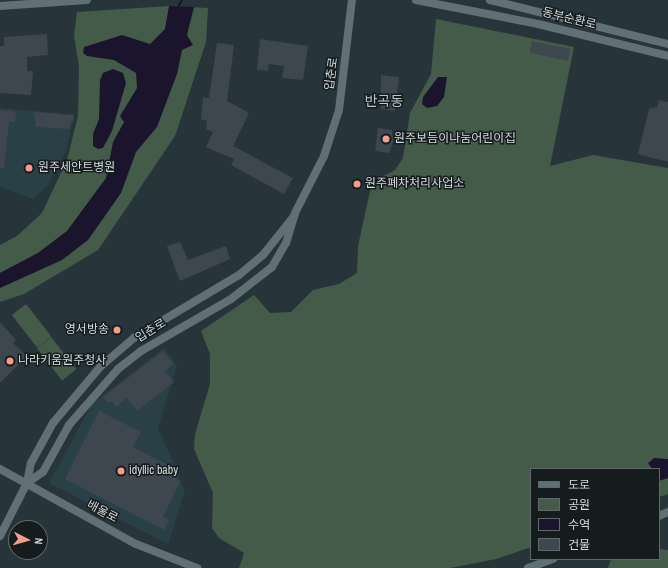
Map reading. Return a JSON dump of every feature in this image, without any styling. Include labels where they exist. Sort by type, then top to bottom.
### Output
[{"type":"street","points":[[0,6],[87,0]]},
{"type":"street","name":"입춘로","points":[[28,484],[43,472],[69,425],[118,369],[141,351],[231,299],[272,267],[286,243],[295,214],[324,156],[339,110],[352,0]]},
{"type":"street","name":"동부순환로","points":[[416,0],[538,24],[668,56]]},
{"type":"street","name":"동부순환로","points":[[490,0],[540,11],[668,44]]},
{"type":"street","points":[[538,24],[540,11]]},
{"type":"street","name":"입춘로","points":[[0,536],[28,484],[31,463],[52,423],[100,367],[135,337],[239,275],[263,255],[295,214]]},
{"type":"street","name":"배울로","points":[[0,469],[136,544],[197,568]]},
{"type":"street","points":[[528,568],[550,560]]},
{"type":"shaded area","name":"원주세안트병원","points":[[0,108],[74,115],[66,151],[48,185],[33,199],[0,187]]},
{"type":"shaded area","points":[[164,348],[177,366],[158,428],[185,490],[168,544],[49,483],[92,404]]},
{"type":"green space","points":[[169,6],[208,8],[206,42],[175,136],[98,250],[24,294],[0,302],[0,288],[67,231],[38,253],[0,273],[0,245],[17,236],[42,213],[67,160],[78,116],[79,67],[74,35],[77,12]]},
{"type":"green space","points":[[436,19],[574,47],[550,166],[593,155],[668,168],[668,494],[660,497],[660,468],[530,468],[530,547],[496,559],[450,568],[239,568],[244,553],[219,538],[212,528],[213,493],[194,449],[195,434],[210,384],[210,354],[201,331],[254,295],[270,313],[291,312],[313,290],[339,284],[357,273],[358,246],[370,191],[378,179],[395,170],[403,158],[410,113],[431,74]]},
{"type":"green space","points":[[26,304],[51,336],[37,347],[12,315]]},
{"type":"green space","points":[[51,337],[76,369],[62,380],[37,348]]},
{"type":"green space","points":[[660,549],[668,550],[668,568],[608,568],[611,560],[660,560]]},
{"type":"water","points":[[169,6],[194,7],[187,35],[193,45],[182,50],[177,74],[157,127],[136,152],[121,193],[88,240],[62,260],[0,288],[0,273],[38,253],[67,231],[106,178],[113,142],[124,122],[120,116],[137,88],[136,73],[114,60],[87,56],[83,53],[84,47],[122,35],[150,44],[165,29]]},
{"type":"water","points":[[113,69],[123,73],[126,83],[112,131],[103,148],[98,149],[93,146],[93,134],[99,119],[100,80],[103,73]]},
{"type":"water","points":[[438,77],[447,77],[444,97],[437,106],[427,108],[422,104],[423,97]]},
{"type":"water","points":[[654,458],[668,459],[668,478],[660,481],[660,468],[651,468],[648,463]]},
{"type":"building","points":[[47,34],[48,55],[27,57],[27,71],[33,71],[31,95],[0,93],[0,46],[4,46],[4,37]]},
{"type":"building","points":[[260,39],[308,46],[303,80],[282,78],[284,66],[269,64],[268,71],[257,70]]},
{"type":"building","points":[[532,41],[570,49],[568,61],[530,53]]},
{"type":"building","points":[[217,43],[234,45],[227,101],[249,113],[233,146],[293,178],[284,194],[231,165],[234,159],[206,147],[213,132],[206,129],[207,121],[201,119],[203,97],[209,98]]},
{"type":"building","points":[[381,75],[399,77],[395,111],[381,109]]},
{"type":"building","points":[[659,100],[668,102],[668,162],[638,154],[649,109],[657,107]]},
{"type":"building","points":[[0,110],[16,112],[15,122],[9,122],[4,168],[0,168]]},
{"type":"building","points":[[34,112],[74,115],[73,122],[70,122],[70,129],[36,127]]},
{"type":"building","points":[[378,128],[392,130],[392,135],[395,136],[389,153],[375,151]]},
{"type":"building","points":[[180,242],[188,260],[226,246],[230,259],[180,281],[167,246]]},
{"type":"building","points":[[0,322],[16,340],[13,343],[27,356],[0,383]]},
{"type":"building","points":[[163,351],[173,364],[165,371],[174,382],[137,411],[127,398],[116,407],[111,401],[108,403],[103,397]]},
{"type":"building","name":"idyllic baby","points":[[99,411],[141,432],[133,447],[174,468],[171,474],[180,482],[163,517],[169,520],[164,530],[65,479]]},
{"type":"waterway","points":[[177,9],[182,0]]},
{"type":"place","name":"원주보듬이나눔어린이집","points":[[386,139]]},
{"type":"place","name":"원주세안트병원","points":[[29,168]]},
{"type":"place","name":"원주폐차처리사업소","points":[[357,184]]},
{"type":"place","name":"영서방송","points":[[117,330]]},
{"type":"place","name":"나라키움원주청사","points":[[10,361]]},
{"type":"place","name":"idyllic baby","points":[[121,471]]},
{"type":"district","name":"반곡동","points":[[384,101]]}]
